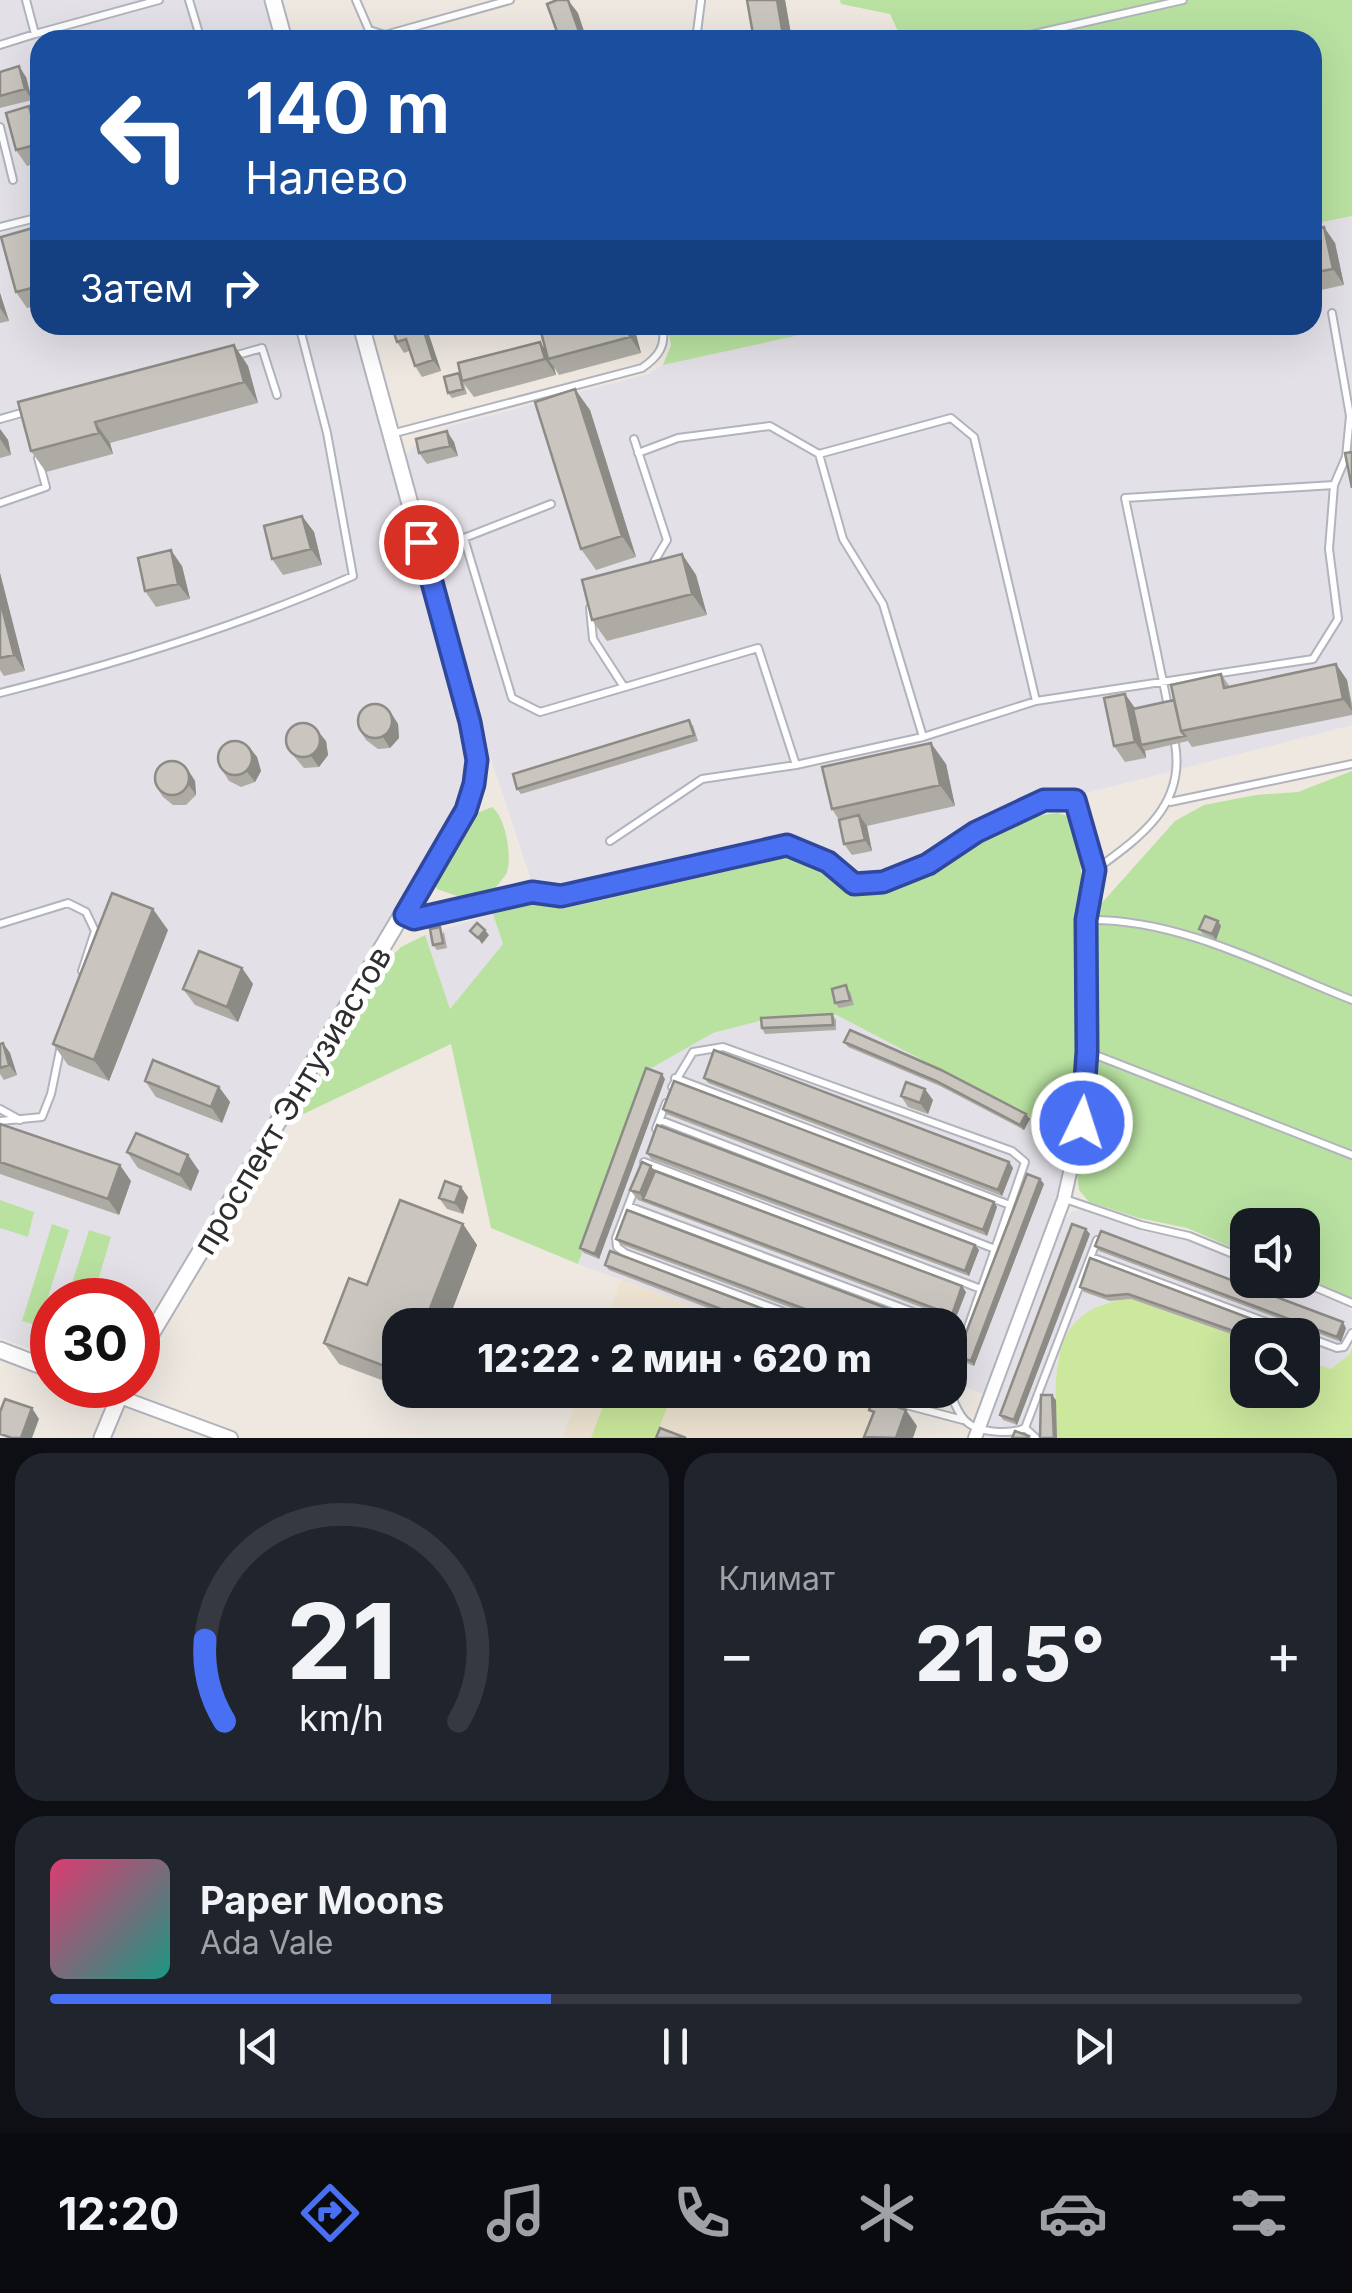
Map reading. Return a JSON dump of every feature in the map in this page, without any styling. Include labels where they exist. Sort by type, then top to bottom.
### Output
[{"type":"street","points":[[273,0],[281,30]]},
{"type":"street","name":"проспект Энтузиастов","points":[[160,1320],[405,915],[466,810],[474,784],[477,760],[470,722],[365,335]]},
{"type":"street","points":[[977,1434],[1064,1198],[1082,1123],[1087,1051],[1086,920],[1095,870]]},
{"type":"street","points":[[0,1350],[30,1362]]},
{"type":"street","points":[[160,1407],[231,1438]]},
{"type":"street","points":[[102,1438],[115,1408]]},
{"type":"lane","points":[[26,0],[34,30]]},
{"type":"lane","points":[[50,30],[159,0]]},
{"type":"lane","points":[[189,0],[198,30]]},
{"type":"lane","points":[[356,0],[369,30]]},
{"type":"lane","points":[[403,30],[510,0]]},
{"type":"lane","points":[[1052,30],[1183,0]]},
{"type":"lane","points":[[698,30],[702,1]]},
{"type":"lane","points":[[0,45],[30,36]]},
{"type":"lane","points":[[13,122],[0,127],[13,180]]},
{"type":"lane","points":[[0,227],[30,220]]},
{"type":"lane","points":[[610,840],[702,779],[796,765],[922,737],[1036,701],[1313,659],[1338,620],[1329,549],[1334,485],[1349,456],[1350,416],[1332,313]]},
{"type":"lane","points":[[0,693],[285,606],[353,576],[327,433],[302,335]]},
{"type":"lane","points":[[391,434],[642,368],[656,358],[664,335]]},
{"type":"lane","points":[[226,358],[262,348],[277,395]]},
{"type":"lane","points":[[0,418],[26,412]]},
{"type":"lane","points":[[819,454],[951,418],[974,437],[1036,701]]},
{"type":"lane","points":[[638,452],[678,438],[770,426],[819,454],[843,539],[883,604],[922,737]]},
{"type":"lane","points":[[634,439],[666,540],[651,567],[636,574]]},
{"type":"lane","points":[[0,502],[46,487],[36,450]]},
{"type":"lane","points":[[1168,707],[1124,498],[1334,485]]},
{"type":"lane","points":[[551,504],[464,538],[512,698],[540,712],[758,648],[796,765]]},
{"type":"lane","points":[[588,594],[594,639],[624,687]]},
{"type":"lane","points":[[405,915],[414,919],[532,892],[561,896],[787,845],[828,862],[854,884],[883,882],[928,864],[976,832],[1044,800],[1075,800],[1095,870],[1136,840],[1170,802],[1177,758],[1175,744]]},
{"type":"lane","points":[[1170,802],[1352,764]]},
{"type":"lane","points":[[0,924],[68,903],[86,912],[94,931],[79,983]]},
{"type":"lane","points":[[1086,920],[1122,920],[1196,938],[1352,1000]]},
{"type":"lane","points":[[0,1121],[42,1118],[63,1035]]},
{"type":"lane","points":[[654,1134],[675,1078],[692,1052],[722,1047],[1012,1150],[1025,1162],[967,1329]]},
{"type":"lane","points":[[1087,1051],[1352,1155]]},
{"type":"lane","points":[[675,1078],[1010,1205]]},
{"type":"lane","points":[[0,1109],[22,1121]]},
{"type":"lane","points":[[660,1120],[995,1249]]},
{"type":"lane","points":[[650,1148],[616,1238],[617,1247],[773,1308]]},
{"type":"lane","points":[[644,1162],[981,1289]]},
{"type":"lane","points":[[1064,1198],[1141,1225],[1189,1236],[1230,1253]]},
{"type":"lane","points":[[628,1206],[903,1308]]},
{"type":"lane","points":[[958,1408],[977,1434],[1018,1432],[1025,1428],[1096,1240]]},
{"type":"lane","points":[[1091,1257],[1256,1318]]},
{"type":"lane","points":[[1320,1289],[1352,1303]]},
{"type":"lane","points":[[1320,1342],[1344,1347],[1352,1333]]},
{"type":"lane","points":[[918,1408],[964,1420]]},
{"type":"lane","points":[[1025,1428],[1036,1438]]},
{"type":"shaded area","points":[[0,0],[266,0],[275,30],[30,30],[30,335],[359,335],[463,723],[470,760],[468,784],[459,807],[160,1307],[160,1278],[30,1278],[30,1348],[0,1338]]},
{"type":"shaded area","points":[[1352,216],[1352,725],[996,816],[921,861],[880,876],[858,875],[783,840],[555,890],[532,883],[485,741],[406,455],[417,443],[450,426],[649,374],[663,365],[800,335],[1322,335],[1322,222]]},
{"type":"shaded area","points":[[493,914],[504,944],[450,1010],[425,935]]},
{"type":"shaded area","points":[[837,1015],[1030,1117],[1066,1144],[1058,1192],[983,1394],[967,1388],[967,1308],[698,1308],[578,1264],[648,1070],[713,1033],[763,1020]]},
{"type":"shaded area","points":[[1081,1210],[1138,1230],[1187,1240],[1230,1258],[1230,1298],[1320,1298],[1320,1295],[1347,1306],[1352,1312],[1349,1355],[1331,1369],[1320,1367],[1320,1318],[1230,1318],[1230,1334],[1132,1299],[1065,1333],[1057,1361],[1057,1438],[984,1438],[1064,1220]]},
{"type":"shaded area","points":[[621,1280],[698,1308],[610,1308]]},
{"type":"shaded area","points":[[573,1408],[883,1408],[872,1438],[562,1438]]},
{"type":"green space","points":[[840,0],[1352,0],[1352,216],[1322,222],[1322,30],[897,30],[890,14],[841,4]]},
{"type":"green space","points":[[669,335],[800,335],[663,365],[671,345]]},
{"type":"green space","points":[[1352,771],[1352,1298],[1320,1284],[1320,1208],[1230,1208],[1230,1247],[1187,1228],[1089,1202],[1079,1190],[1077,1171],[1087,1126],[1094,1059],[1093,937],[1100,905],[1175,821],[1204,805],[1298,792]]},
{"type":"green space","points":[[492,807],[507,837],[509,856],[504,877],[491,893],[460,897],[437,889],[434,882],[472,815]]},
{"type":"green space","points":[[1058,813],[1071,817],[1081,871],[1075,1054],[1066,1144],[1030,1117],[837,1015],[763,1020],[713,1033],[648,1070],[578,1264],[491,1228],[451,1044],[293,1119],[386,962],[401,947],[425,935],[450,1009],[503,944],[493,914],[531,901],[562,909],[738,869],[781,854],[824,870],[853,892],[875,889],[926,873],[1010,826]]},
{"type":"green space","points":[[0,1200],[34,1212],[28,1237],[0,1228]]},
{"type":"green space","points":[[52,1224],[69,1230],[54,1278],[35,1278]]},
{"type":"green space","points":[[89,1230],[111,1237],[99,1278],[74,1278]]},
{"type":"green space","points":[[30,1295],[30,1323],[22,1321]]},
{"type":"green space","points":[[1131,1299],[1230,1334],[1230,1408],[1320,1408],[1320,1365],[1331,1369],[1349,1355],[1352,1347],[1352,1438],[1057,1438],[1057,1367],[1062,1347],[1070,1329],[1084,1315],[1104,1305]]},
{"type":"green space","points":[[602,1408],[667,1408],[655,1438],[591,1438]]},
{"type":"building","points":[[568,0],[578,30],[556,30],[547,4]]},
{"type":"building","points":[[747,0],[777,0],[782,30],[752,30]]},
{"type":"building","points":[[19,66],[25,89],[0,96],[0,72]]},
{"type":"building","points":[[29,106],[30,146],[16,150],[6,113]]},
{"type":"building","points":[[1322,228],[1333,269],[1322,271]]},
{"type":"building","points":[[30,229],[30,288],[16,292],[1,237]]},
{"type":"building","points":[[395,335],[425,335],[433,360],[415,366],[406,339],[397,342]]},
{"type":"building","points":[[542,335],[630,335],[630,337],[548,359]]},
{"type":"building","points":[[540,342],[545,359],[462,381],[458,363]]},
{"type":"building","points":[[234,345],[244,382],[95,422],[99,433],[31,451],[18,402]]},
{"type":"building","points":[[459,373],[463,389],[448,393],[444,377]]},
{"type":"building","points":[[575,389],[622,536],[581,549],[535,402]]},
{"type":"building","points":[[447,431],[450,446],[419,453],[416,439]]},
{"type":"building","points":[[1352,452],[1352,488],[1345,453]]},
{"type":"building","points":[[302,516],[311,549],[272,559],[264,526]]},
{"type":"building","points":[[171,550],[178,584],[145,591],[138,558]]},
{"type":"building","points":[[682,554],[692,594],[592,620],[582,580]]},
{"type":"building","points":[[0,600],[14,655],[0,658]]},
{"type":"building","points":[[1336,664],[1343,699],[1181,731],[1171,685],[1221,674],[1224,688]]},
{"type":"building","points":[[1125,694],[1135,742],[1114,746],[1104,698]]},
{"type":"building","points":[[1174,700],[1185,736],[1141,745],[1133,709]]},
{"type":"building","points":[[375,704],[387,709],[392,721],[387,733],[375,738],[363,733],[358,721],[363,709]]},
{"type":"building","points":[[689,720],[694,735],[517,789],[513,774]]},
{"type":"building","points":[[303,723],[315,728],[320,740],[315,752],[303,757],[291,752],[286,740],[291,728]]},
{"type":"building","points":[[235,741],[247,746],[252,758],[247,770],[235,775],[223,770],[218,758],[223,746]]},
{"type":"building","points":[[931,743],[940,785],[832,809],[822,767]]},
{"type":"building","points":[[172,761],[184,766],[189,778],[184,790],[172,795],[160,790],[155,778],[160,766]]},
{"type":"building","points":[[859,815],[865,840],[844,844],[839,820]]},
{"type":"building","points":[[112,893],[153,909],[94,1060],[53,1044]]},
{"type":"building","points":[[1205,916],[1218,921],[1212,934],[1199,929]]},
{"type":"building","points":[[477,923],[485,930],[478,938],[470,931]]},
{"type":"building","points":[[440,927],[443,943],[433,945],[430,929]]},
{"type":"building","points":[[199,951],[242,968],[227,1007],[183,989]]},
{"type":"building","points":[[846,985],[850,1000],[835,1003],[832,989]]},
{"type":"building","points":[[832,1014],[833,1025],[762,1028],[761,1018]]},
{"type":"building","points":[[850,1030],[941,1070],[1026,1114],[1020,1125],[936,1081],[844,1042]]},
{"type":"building","points":[[3,1043],[9,1065],[0,1068],[0,1044]]},
{"type":"building","points":[[714,1050],[1009,1162],[998,1190],[704,1078]]},
{"type":"building","points":[[153,1060],[219,1087],[211,1107],[145,1081]]},
{"type":"building","points":[[646,1068],[662,1074],[595,1254],[580,1248]]},
{"type":"building","points":[[674,1081],[994,1202],[983,1230],[663,1109]]},
{"type":"building","points":[[906,1082],[925,1089],[920,1103],[901,1096]]},
{"type":"building","points":[[0,1124],[120,1165],[108,1199],[0,1162]]},
{"type":"building","points":[[657,1125],[975,1245],[965,1271],[647,1153]]},
{"type":"building","points":[[136,1133],[188,1155],[180,1175],[127,1152]]},
{"type":"building","points":[[642,1162],[651,1166],[640,1193],[630,1190]]},
{"type":"building","points":[[655,1171],[962,1286],[954,1308],[933,1308],[643,1199]]},
{"type":"building","points":[[1027,1174],[1040,1179],[971,1361],[967,1360],[967,1330]]},
{"type":"building","points":[[445,1181],[461,1187],[455,1203],[439,1198]]},
{"type":"building","points":[[400,1200],[463,1224],[430,1308],[382,1308],[382,1365],[324,1343],[349,1278],[367,1285]]},
{"type":"building","points":[[627,1210],[886,1308],[802,1308],[616,1239]]},
{"type":"building","points":[[1072,1224],[1086,1229],[1014,1420],[1000,1415]]},
{"type":"building","points":[[1101,1231],[1230,1280],[1230,1297],[1095,1246]]},
{"type":"building","points":[[610,1251],[760,1308],[718,1308],[605,1265]]},
{"type":"building","points":[[1090,1258],[1249,1318],[1230,1318],[1230,1330],[1128,1294],[1106,1296],[1080,1287]]},
{"type":"building","points":[[1233,1298],[1279,1298],[1343,1322],[1337,1337],[1320,1331],[1320,1318],[1286,1318]]},
{"type":"building","points":[[1041,1395],[1052,1395],[1054,1438],[1040,1438]]},
{"type":"building","points":[[5,1399],[32,1408],[21,1438],[0,1434],[0,1412]]},
{"type":"building","points":[[869,1410],[906,1410],[896,1438],[864,1437],[874,1412]]},
{"type":"building","points":[[660,1428],[686,1438],[656,1438]]},
{"type":"building","points":[[1015,1431],[1029,1436],[1012,1438]]},
{"type":"route","points":[[421,542],[477,760],[466,810],[405,915],[414,919],[532,892],[561,896],[787,845],[828,862],[854,884],[883,882],[928,864],[976,832],[1044,800],[1075,800],[1095,870],[1086,920],[1087,1051],[1082,1123]]}]
